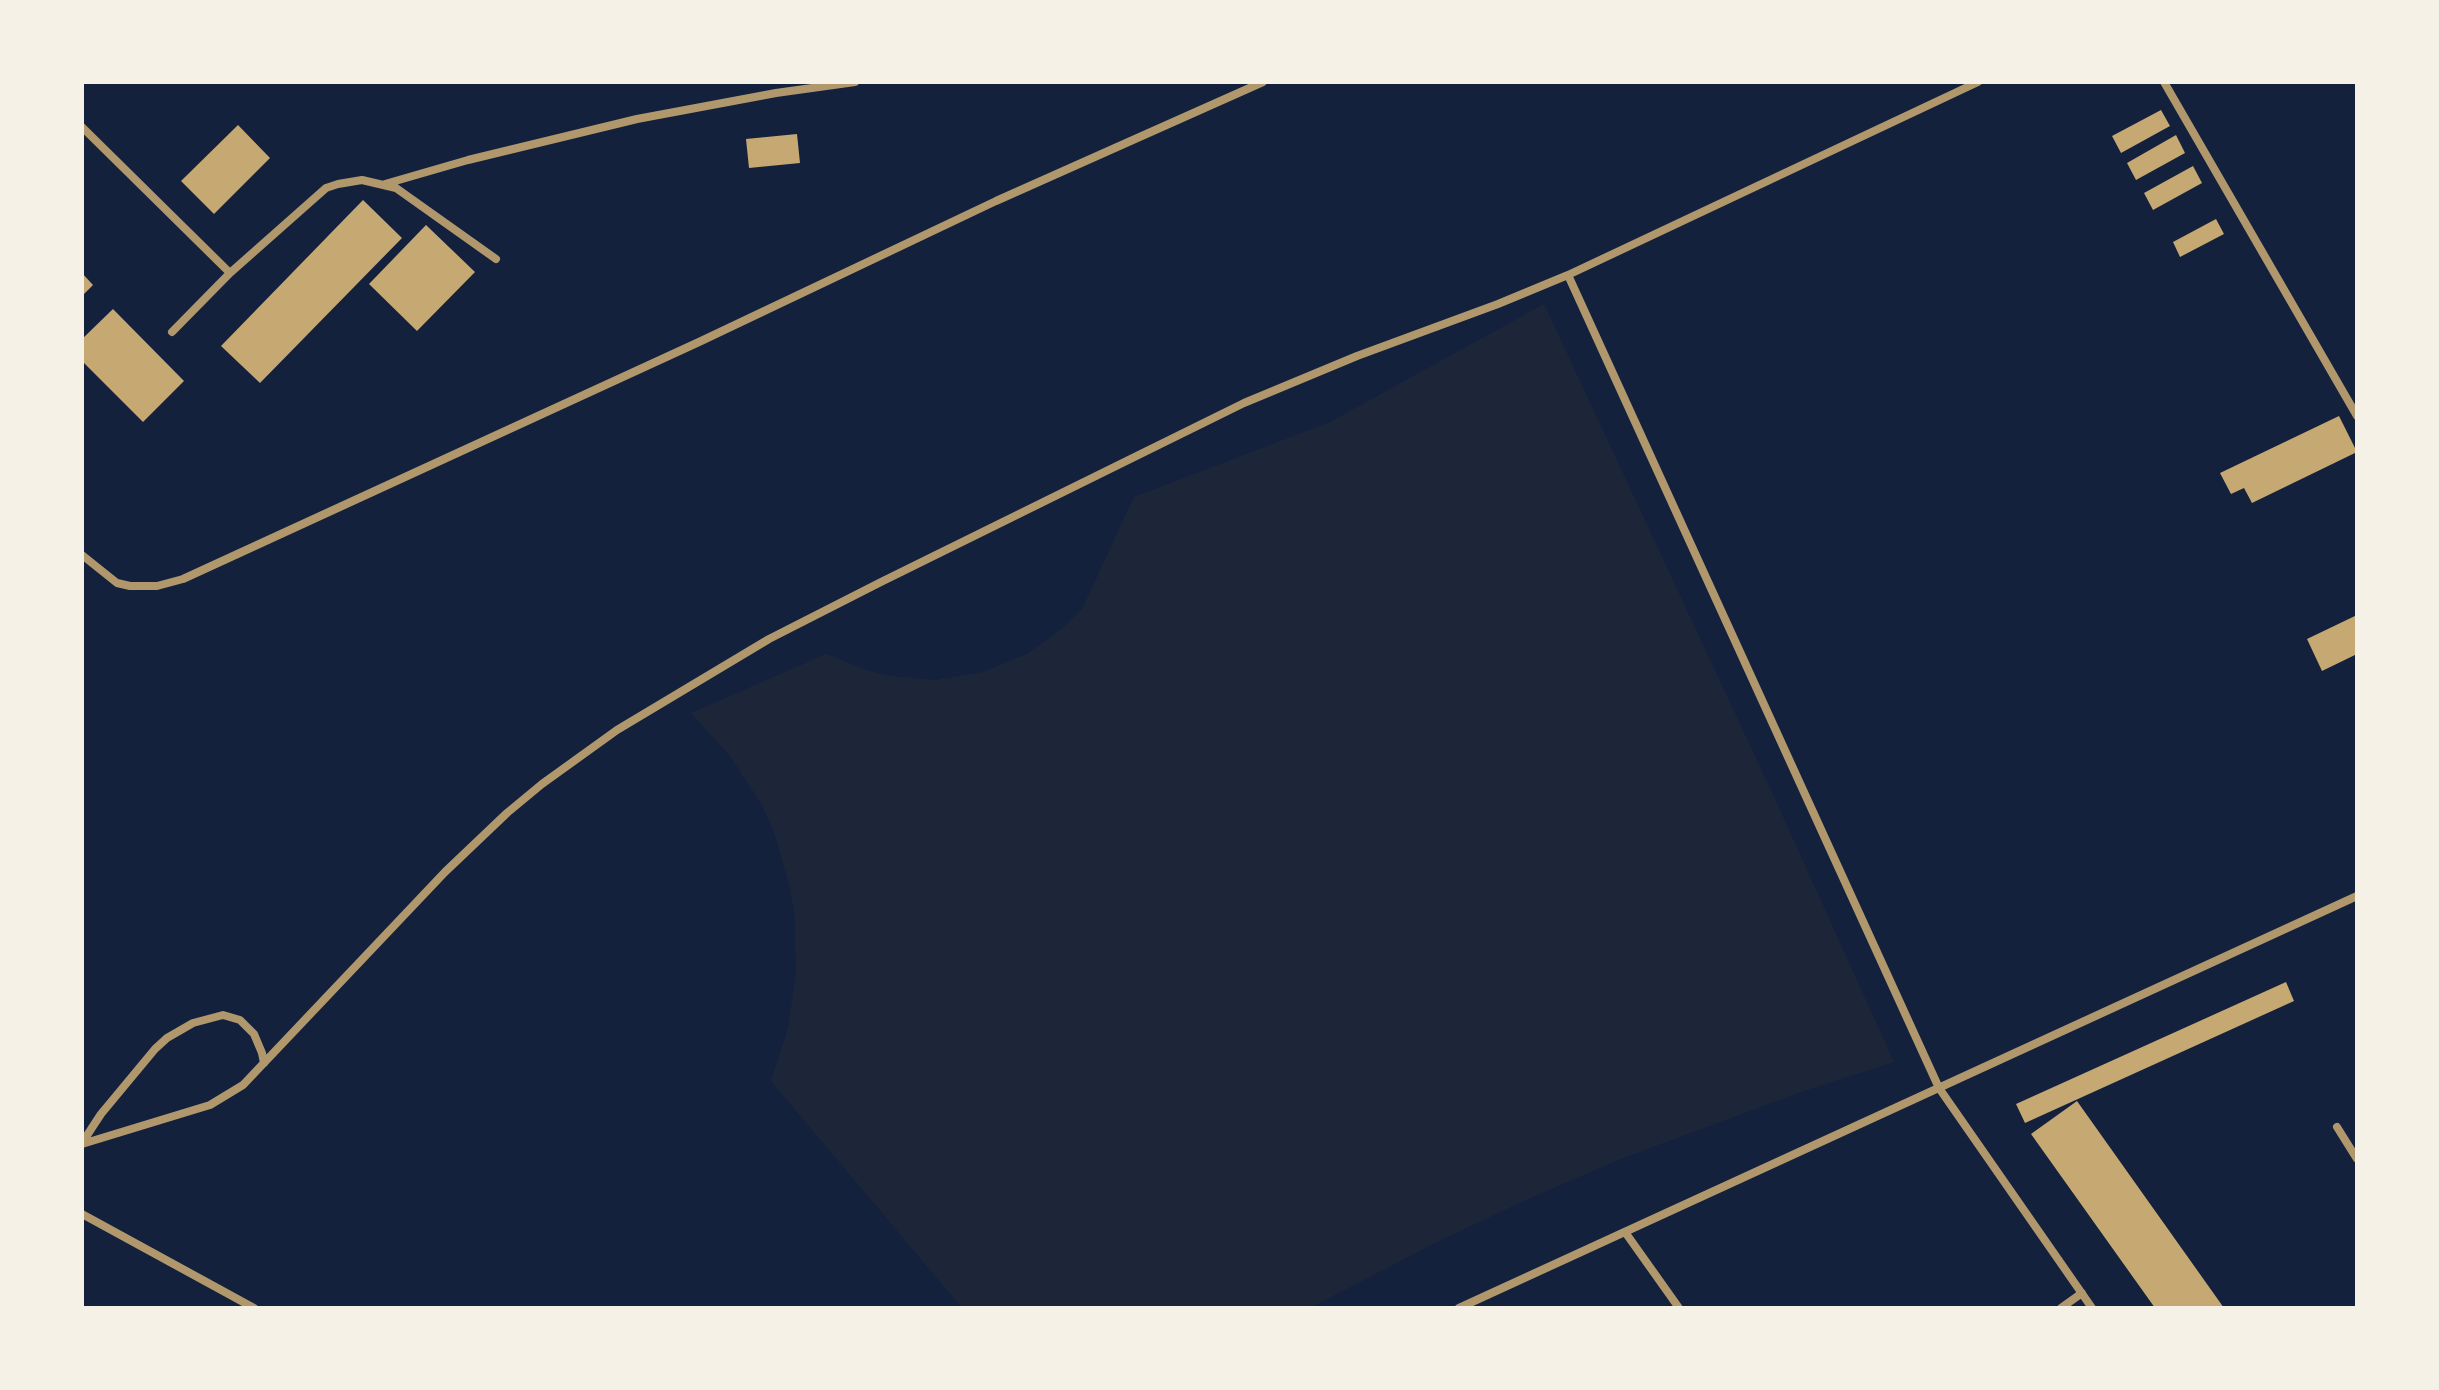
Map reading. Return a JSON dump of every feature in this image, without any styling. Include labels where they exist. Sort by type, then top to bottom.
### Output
[{"type":"street","points":[[385,184],[468,160],[637,119],[855,82]]},
{"type":"street","points":[[82,555],[117,583],[157,586],[183,579],[699,342],[996,201],[1263,82]]},
{"type":"street","points":[[82,1144],[210,1105],[243,1085],[486,832],[567,766],[654,706],[825,610],[1244,403],[1568,275],[1978,82]]},
{"type":"street","points":[[2164,82],[2357,416]]},
{"type":"street","points":[[82,127],[230,273]]},
{"type":"street","points":[[172,332],[230,273],[326,188],[338,184],[362,180],[396,188],[496,259]]},
{"type":"street","points":[[1568,275],[1939,1088],[2092,1308]]},
{"type":"street","points":[[1459,1308],[2357,896]]},
{"type":"street","points":[[82,1144],[101,1114],[155,1049],[193,1023],[223,1015],[240,1020],[254,1034],[264,1063]]},
{"type":"street","points":[[2337,1127],[2357,1159]]},
{"type":"street","points":[[82,1214],[254,1308]]},
{"type":"street","points":[[1625,1232],[1679,1308]]},
{"type":"street","points":[[2061,1308],[2082,1293]]},
{"type":"shaded area","points":[[1544,304],[1894,1062],[1801,1092],[1618,1160],[1437,1242],[1310,1308],[962,1308],[771,1081],[788,1028],[796,973],[795,917],[790,888],[774,832],[762,805],[730,756],[691,713],[826,654],[869,671],[936,680],[983,672],[1027,654],[1082,609],[1134,497],[1330,422]]},
{"type":"building","points":[[2161,110],[2170,126],[2121,153],[2112,136]]},
{"type":"building","points":[[238,125],[270,158],[214,214],[181,181]]},
{"type":"building","points":[[797,134],[800,163],[749,168],[746,139]]},
{"type":"building","points":[[2176,135],[2185,153],[2136,180],[2127,163]]},
{"type":"building","points":[[2193,166],[2202,183],[2153,210],[2144,193]]},
{"type":"building","points":[[363,200],[402,238],[260,383],[221,346]]},
{"type":"building","points":[[2216,219],[2224,234],[2180,257],[2173,242]]},
{"type":"building","points":[[426,225],[475,272],[417,331],[369,284]]},
{"type":"building","points":[[82,273],[93,285],[82,296]]},
{"type":"building","points":[[113,309],[184,381],[143,422],[82,361],[82,339]]},
{"type":"building","points":[[2339,416],[2357,452],[2252,503],[2244,488],[2231,494],[2220,473]]},
{"type":"building","points":[[2357,615],[2357,654],[2322,671],[2307,639]]},
{"type":"building","points":[[2286,982],[2294,1001],[2025,1123],[2016,1104]]},
{"type":"building","points":[[2077,1101],[2224,1308],[2155,1308],[2031,1134]]}]
